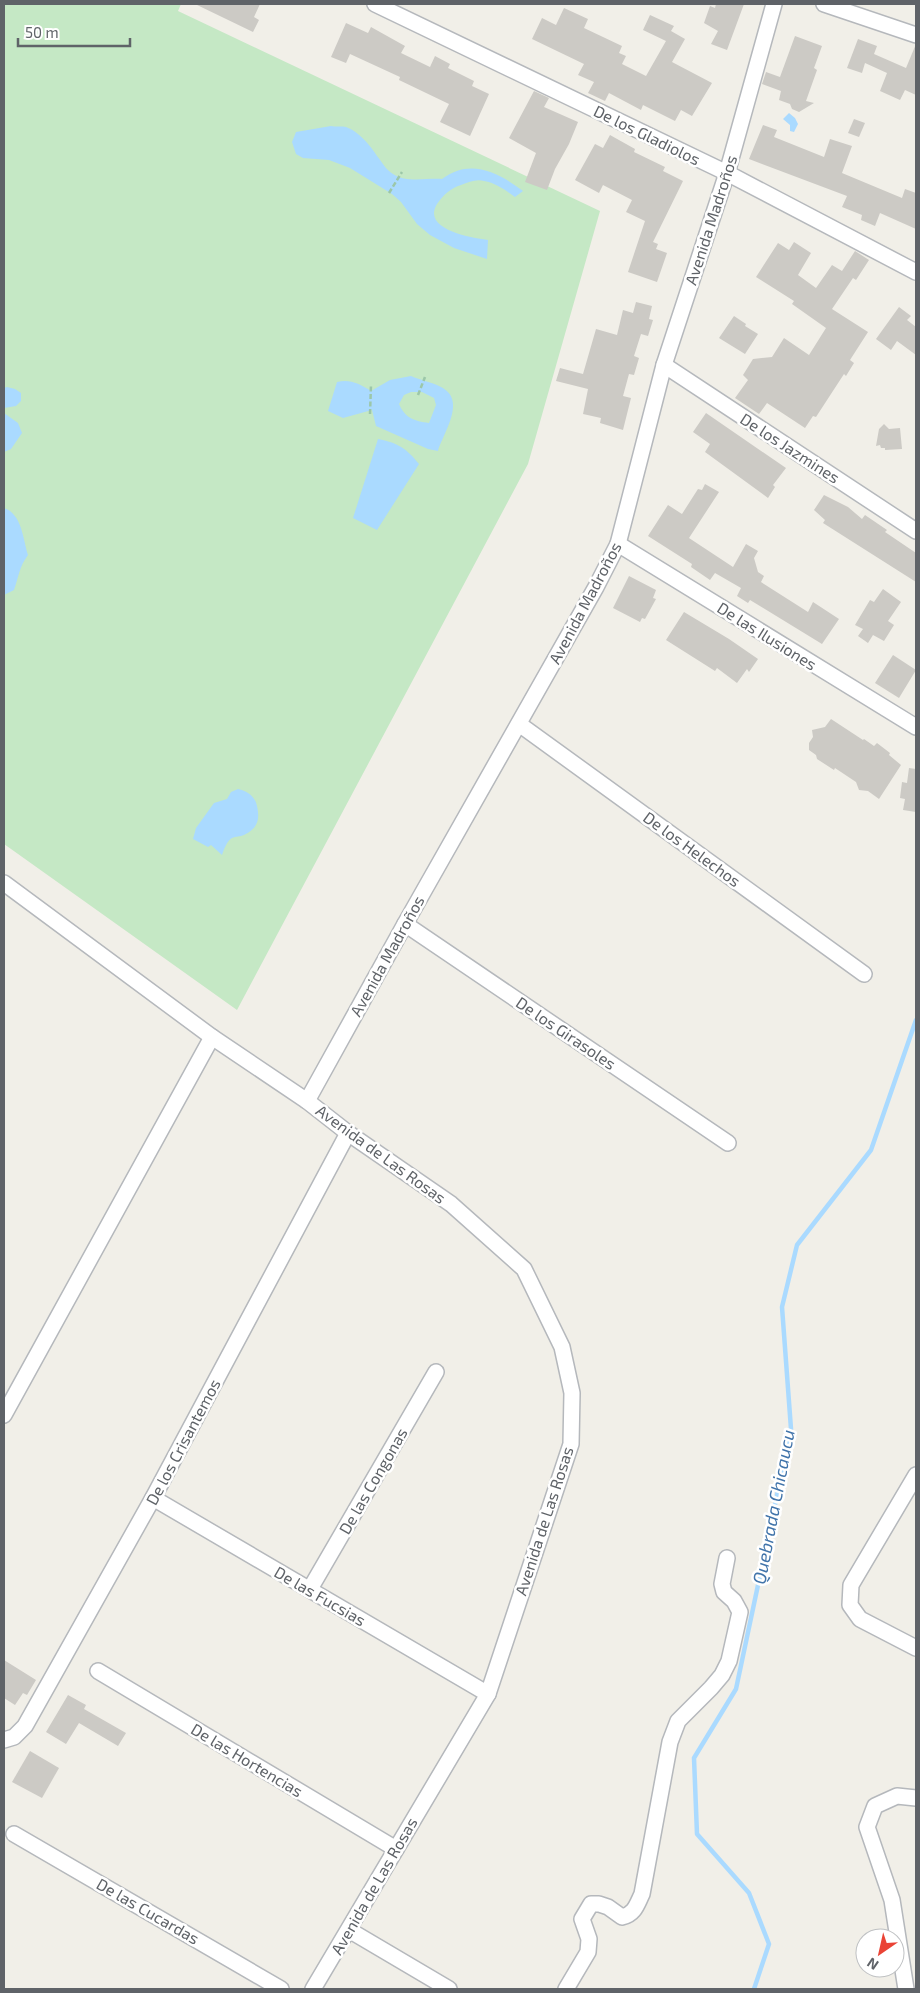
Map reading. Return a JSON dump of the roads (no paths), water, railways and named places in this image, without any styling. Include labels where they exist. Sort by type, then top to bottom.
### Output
[{"type":"street","name":"De los Gladiolos","points":[[375,4],[727,174],[916,272]]},
{"type":"street","name":"Avenida Madroños","points":[[307,1101],[405,924],[520,724],[618,544],[664,364],[727,174],[774,4]]},
{"type":"street","points":[[824,4],[916,35]]},
{"type":"street","name":"De los Jazmines","points":[[664,364],[916,530]]},
{"type":"street","name":"De las Ilusiones","points":[[618,544],[916,727]]},
{"type":"street","name":"De los Helechos","points":[[520,724],[864,974]]},
{"type":"street","name":"Avenida de Las Rosas","points":[[4,883],[212,1037],[307,1101],[348,1133],[450,1204],[524,1269],[562,1347],[572,1393],[571,1444],[488,1694],[313,1989]]},
{"type":"street","name":"De los Girasoles","points":[[405,924],[728,1143]]},
{"type":"street","points":[[4,1415],[212,1037]]},
{"type":"street","name":"De los Crisantemos","points":[[4,1740],[14,1737],[25,1726],[153,1498],[348,1133]]},
{"type":"street","name":"De las Congonas","points":[[310,1589],[436,1372]]},
{"type":"street","points":[[916,1475],[851,1585],[850,1605],[860,1619],[916,1648]]},
{"type":"street","name":"De las Fucsias","points":[[153,1498],[488,1694]]},
{"type":"street","points":[[566,1989],[588,1952],[589,1939],[582,1919],[586,1910],[591,1904],[599,1904],[622,1917],[628,1916],[635,1910],[642,1894],[670,1742],[678,1721],[722,1675],[729,1661],[736,1634],[740,1612],[734,1601],[724,1592],[722,1584],[727,1558]]},
{"type":"street","name":"De las Hortencias","points":[[98,1671],[396,1849]]},
{"type":"street","points":[[906,1989],[892,1900],[867,1827],[875,1806],[898,1796],[916,1798]]},
{"type":"street","name":"De las Cucardas","points":[[14,1834],[281,1989]]},
{"type":"street","points":[[349,1930],[449,1989]]},
{"type":"water","points":[[789,113],[798,124],[794,132],[790,131],[790,125],[783,119]]},
{"type":"water","points":[[331,126],[346,127],[360,135],[384,166],[398,177],[442,179],[463,169],[484,170],[504,178],[523,191],[515,197],[492,183],[481,180],[457,186],[437,204],[434,213],[436,220],[442,226],[461,235],[488,240],[487,259],[454,248],[430,235],[417,224],[401,202],[392,194],[350,168],[329,160],[303,158],[296,154],[292,142],[296,132]]},
{"type":"water","points":[[411,376],[437,385],[449,393],[453,408],[452,417],[438,451],[428,449],[376,426],[372,410],[343,418],[328,411],[337,382],[359,384],[371,391],[390,380]],"holes":[[[411,392],[422,392],[434,398],[436,405],[429,423],[407,416],[399,404],[404,395]]]},
{"type":"water","points":[[7,387],[21,393],[21,401],[16,406],[4,408],[4,388]]},
{"type":"water","points":[[4,413],[18,423],[22,433],[11,449],[4,452]]},
{"type":"water","points":[[378,439],[401,447],[419,464],[377,530],[353,518]]},
{"type":"water","points":[[4,508],[10,511],[18,521],[28,555],[21,568],[14,590],[4,595]]},
{"type":"water","points":[[238,789],[247,793],[256,802],[258,819],[255,826],[249,832],[230,839],[222,855],[211,845],[208,847],[193,839],[196,828],[214,803],[227,799],[231,792]]},
{"type":"waterway","name":"Quebrada Chicaucu","points":[[754,1989],[769,1944],[749,1893],[697,1834],[694,1758],[736,1689],[791,1429],[782,1307],[797,1245],[871,1150],[916,1020]]}]
